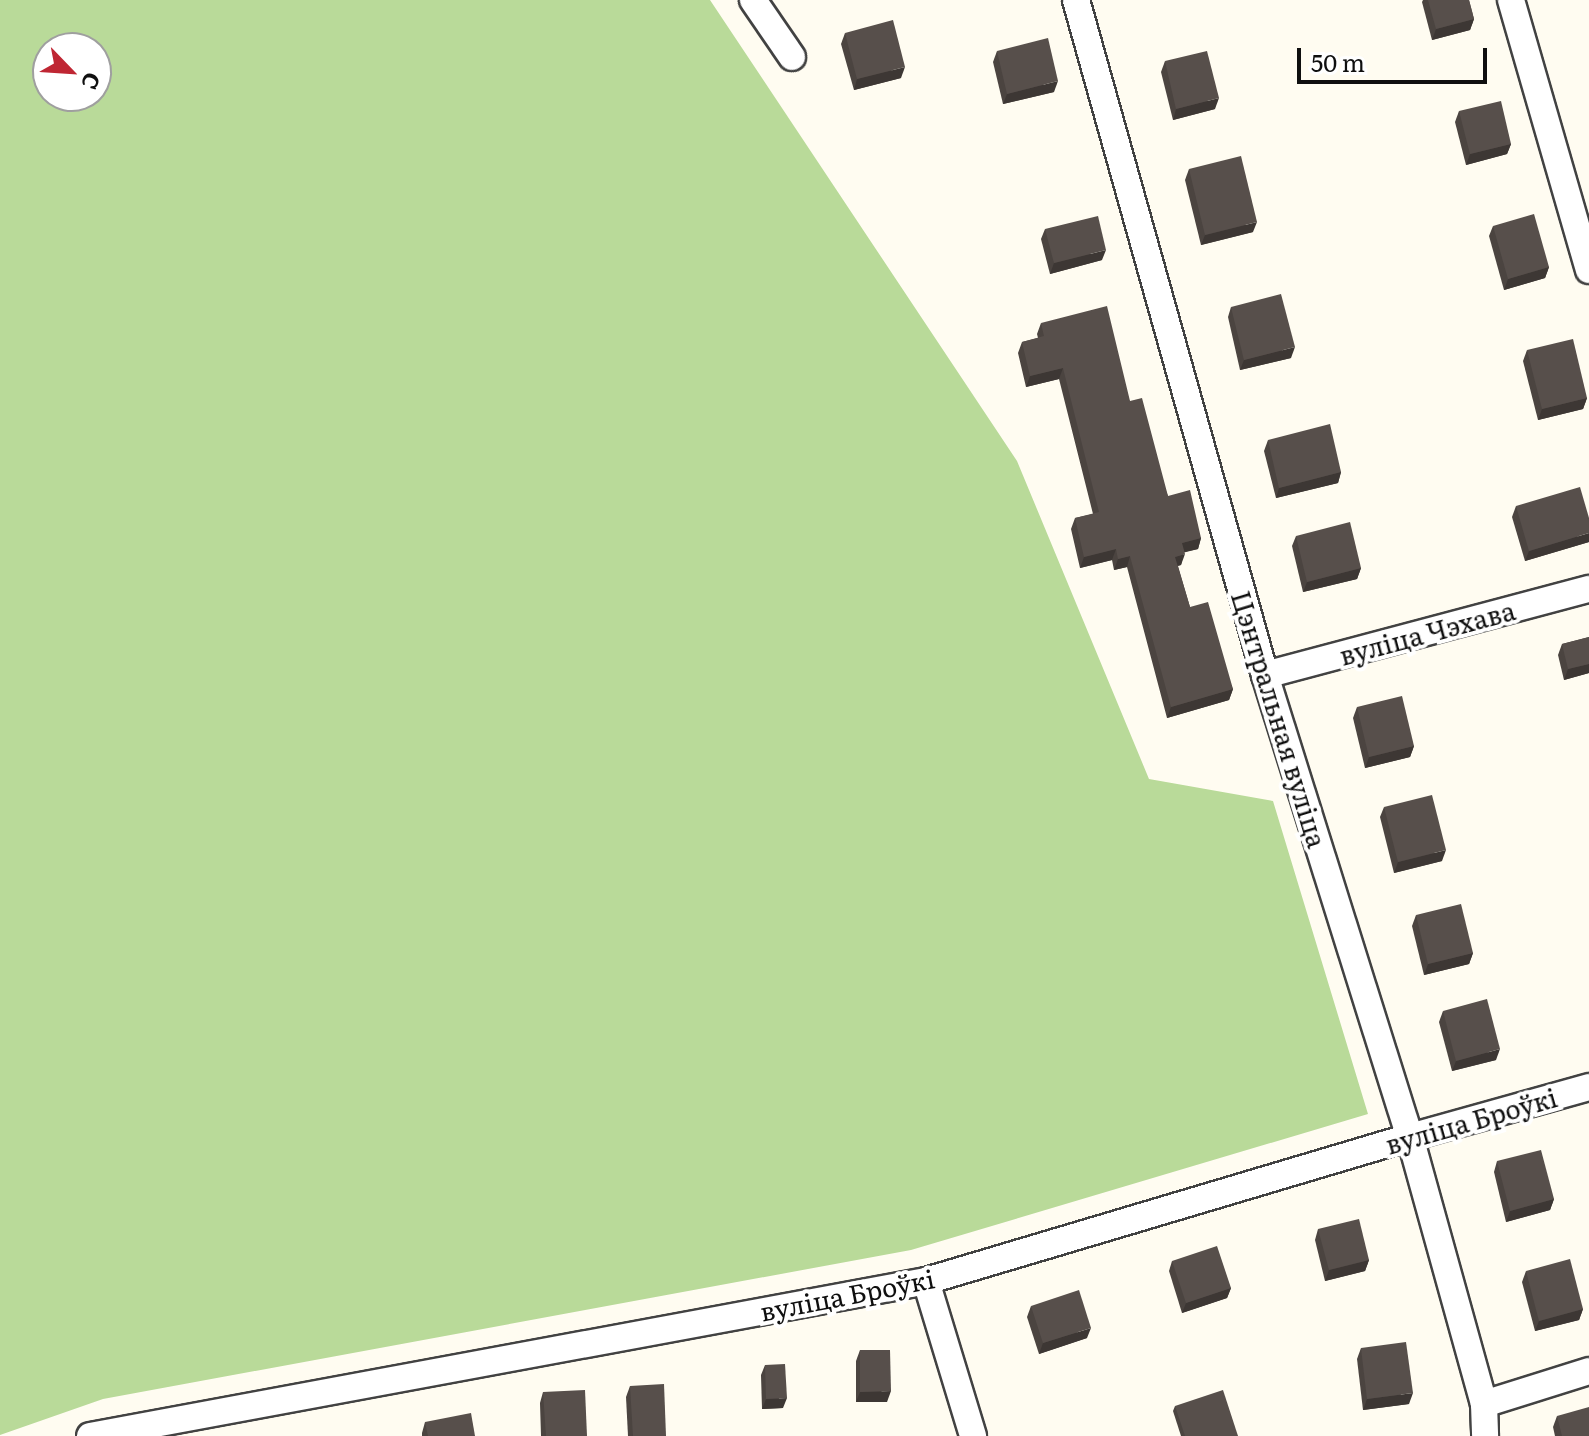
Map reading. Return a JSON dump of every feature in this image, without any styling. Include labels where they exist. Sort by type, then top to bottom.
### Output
[{"type":"street","points":[[753,0],[792,57]]},
{"type":"street","name":"Цэнтральная вуліца","points":[[1076,0],[1265,675],[1410,1137],[1484,1404],[1485,1436]]},
{"type":"street","points":[[1511,0],[1589,270]]},
{"type":"street","name":"вуліца Чэхава","points":[[1265,675],[1589,589]]},
{"type":"street","name":"вуліца Броўкі","points":[[90,1436],[926,1281],[1589,1087]]},
{"type":"street","points":[[926,1281],[973,1436]]},
{"type":"street","points":[[1484,1404],[1589,1371]]},
{"type":"green space","points":[[0,0],[710,0],[1017,461],[1149,779],[1273,801],[1368,1114],[911,1250],[103,1399],[0,1435]]},
{"type":"building","points":[[1428,0],[1469,0],[1474,19],[1436,29]]},
{"type":"building","points":[[893,20],[905,67],[857,79],[845,33]]},
{"type":"building","points":[[1048,38],[1058,81],[1007,94],[997,51]]},
{"type":"building","points":[[1207,51],[1219,98],[1176,109],[1165,61]]},
{"type":"building","points":[[1501,101],[1511,144],[1470,154],[1459,111]]},
{"type":"building","points":[[1241,156],[1257,222],[1205,235],[1189,169]]},
{"type":"building","points":[[1534,214],[1549,267],[1508,279],[1493,226]]},
{"type":"building","points":[[1098,216],[1106,250],[1054,263],[1045,229]]},
{"type":"building","points":[[1281,294],[1295,347],[1244,360],[1231,307]]},
{"type":"building","points":[[1107,306],[1130,401],[1142,398],[1168,496],[1190,490],[1201,538],[1182,543],[1185,554],[1175,557],[1190,607],[1208,602],[1233,689],[1171,707],[1130,556],[1118,559],[1116,549],[1084,557],[1075,518],[1099,512],[1063,368],[1030,376],[1022,342],[1044,336],[1041,323]]},
{"type":"building","points":[[1573,339],[1587,398],[1542,409],[1527,350]]},
{"type":"building","points":[[1330,424],[1341,472],[1279,488],[1268,440]]},
{"type":"building","points":[[1580,487],[1589,518],[1589,533],[1529,551],[1516,506]]},
{"type":"building","points":[[1350,522],[1361,568],[1307,582],[1296,536]]},
{"type":"building","points":[[1589,637],[1589,664],[1568,669],[1562,644]]},
{"type":"building","points":[[1402,696],[1414,746],[1369,757],[1357,707]]},
{"type":"building","points":[[1432,795],[1446,850],[1398,862],[1384,807]]},
{"type":"building","points":[[1461,904],[1473,953],[1428,964],[1416,915]]},
{"type":"building","points":[[1487,999],[1500,1049],[1456,1061],[1443,1011]]},
{"type":"building","points":[[1541,1150],[1554,1199],[1510,1211],[1497,1161]]},
{"type":"building","points":[[1359,1219],[1369,1260],[1329,1270],[1318,1229]]},
{"type":"building","points":[[1217,1246],[1231,1288],[1186,1303],[1172,1261]]},
{"type":"building","points":[[1570,1259],[1583,1309],[1539,1321],[1526,1271]]},
{"type":"building","points":[[1079,1290],[1091,1328],[1043,1343],[1031,1306]]},
{"type":"building","points":[[1406,1342],[1413,1393],[1367,1399],[1361,1348]]},
{"type":"building","points":[[860,1350],[890,1350],[891,1391],[860,1392]]},
{"type":"building","points":[[785,1364],[787,1398],[766,1399],[765,1365]]},
{"type":"building","points":[[664,1384],[666,1436],[633,1436],[630,1386]]},
{"type":"building","points":[[585,1390],[587,1436],[546,1436],[543,1392]]},
{"type":"building","points":[[1223,1390],[1238,1436],[1185,1436],[1175,1406]]},
{"type":"building","points":[[1589,1407],[1589,1436],[1562,1436],[1557,1416]]},
{"type":"building","points":[[471,1413],[475,1436],[428,1436],[425,1422]]}]
